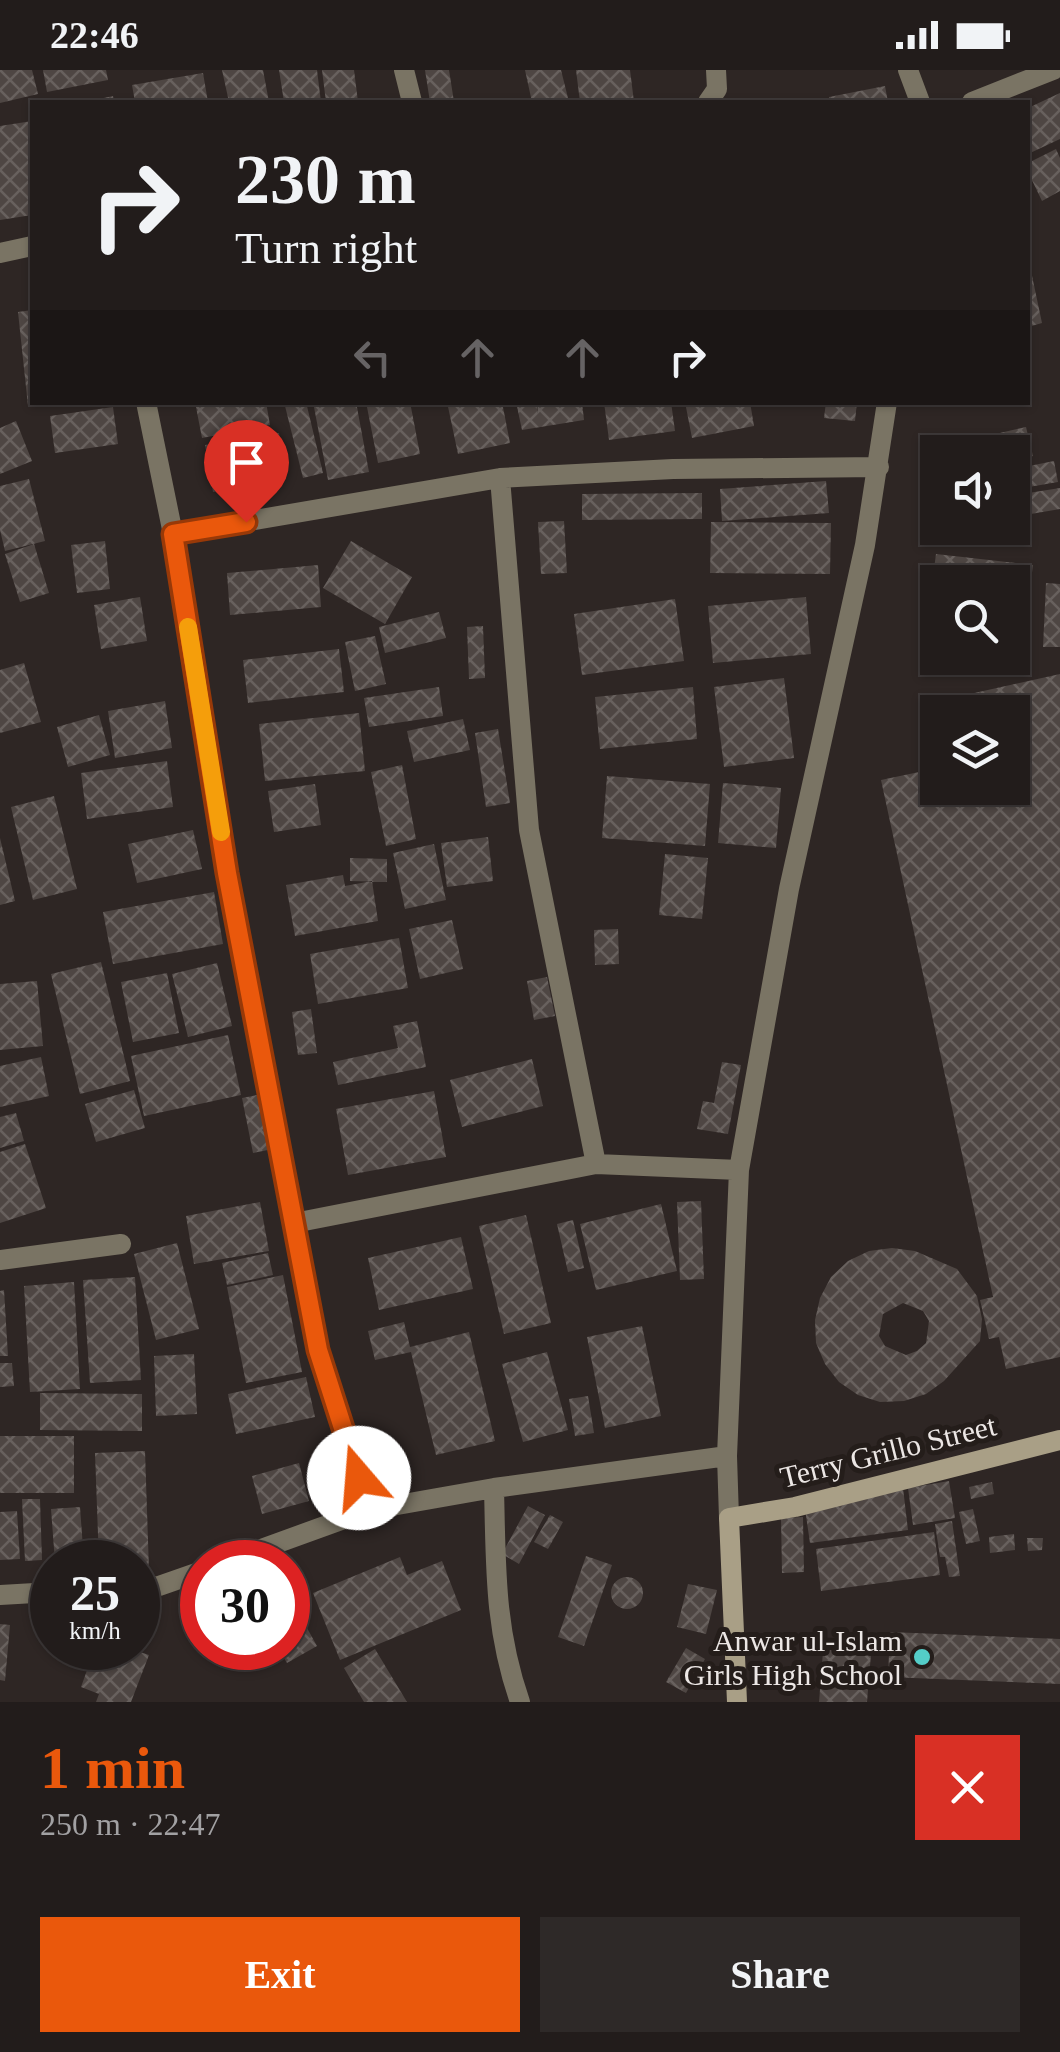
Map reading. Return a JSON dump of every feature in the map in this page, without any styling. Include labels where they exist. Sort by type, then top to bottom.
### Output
[{"type":"street","points":[[404,70],[412,100]]},
{"type":"street","points":[[709,100],[716,89],[716,70]]},
{"type":"street","points":[[908,70],[919,100]]},
{"type":"street","points":[[977,100],[1053,70]]},
{"type":"street","points":[[0,252],[30,246]]},
{"type":"street","points":[[147,405],[173,534],[227,873],[318,1350],[370,1510]]},
{"type":"street","points":[[737,1702],[727,1456],[739,1170],[788,889],[865,545],[887,405]]},
{"type":"street","points":[[173,534],[500,478],[673,469],[879,467]]},
{"type":"street","points":[[500,478],[529,830],[596,1164]]},
{"type":"street","points":[[294,1223],[596,1164],[739,1170]]},
{"type":"street","points":[[0,1260],[121,1244]]},
{"type":"street","name":"Terry Grillo Street","points":[[730,1518],[795,1507],[1060,1440]]},
{"type":"street","points":[[286,1540],[370,1510],[494,1488],[727,1456]]},
{"type":"street","points":[[494,1488],[496,1603],[510,1674],[520,1702]]},
{"type":"street","points":[[0,1594],[30,1593]]},
{"type":"building","points":[[0,70],[32,70],[38,94],[0,103]]},
{"type":"building","points":[[43,70],[106,70],[108,80],[47,92]]},
{"type":"building","points":[[222,70],[263,70],[269,100],[229,100]]},
{"type":"building","points":[[279,70],[317,70],[321,100],[284,100]]},
{"type":"building","points":[[322,70],[354,70],[358,100],[326,100]]},
{"type":"building","points":[[425,70],[449,70],[454,100],[430,100]]},
{"type":"building","points":[[525,70],[561,70],[568,100],[532,100]]},
{"type":"building","points":[[576,70],[630,70],[634,100],[580,100]]},
{"type":"building","points":[[203,73],[208,100],[135,100],[132,85]]},
{"type":"building","points":[[885,86],[888,100],[830,100],[829,97]]},
{"type":"building","points":[[1060,93],[1060,139],[1030,153],[1030,107]]},
{"type":"building","points":[[30,121],[30,215],[0,220],[0,126]]},
{"type":"building","points":[[1056,149],[1060,158],[1060,191],[1042,201],[1030,176],[1030,162]]},
{"type":"building","points":[[1030,271],[1031,271],[1042,323],[1030,326]]},
{"type":"building","points":[[30,310],[32,406],[28,406],[18,312]]},
{"type":"building","points":[[196,405],[267,405],[270,425],[202,438]]},
{"type":"building","points":[[285,405],[307,405],[323,473],[303,478]]},
{"type":"building","points":[[314,405],[357,405],[369,472],[328,480]]},
{"type":"building","points":[[367,405],[411,405],[420,454],[378,463]]},
{"type":"building","points":[[448,405],[503,405],[510,443],[458,454]]},
{"type":"building","points":[[517,405],[536,405],[538,414],[537,405],[582,405],[584,420],[522,430]]},
{"type":"building","points":[[604,405],[671,405],[675,431],[609,440]]},
{"type":"building","points":[[686,405],[750,405],[754,426],[692,438]]},
{"type":"building","points":[[826,405],[857,405],[855,421],[824,418]]},
{"type":"building","points":[[113,407],[118,444],[55,453],[50,416]]},
{"type":"building","points":[[16,421],[32,461],[0,474],[0,428]]},
{"type":"building","points":[[1026,427],[1028,435],[992,435]]},
{"type":"building","points":[[279,433],[286,479],[213,492],[205,445]]},
{"type":"building","points":[[1054,461],[1058,482],[1030,487],[1030,466]]},
{"type":"building","points":[[29,479],[45,541],[5,551],[0,530],[0,486]]},
{"type":"building","points":[[826,481],[829,513],[722,521],[720,489]]},
{"type":"building","points":[[1060,488],[1060,509],[1030,514],[1030,493]]},
{"type":"building","points":[[702,493],[702,519],[582,520],[582,494]]},
{"type":"building","points":[[564,521],[567,573],[541,574],[538,522]]},
{"type":"building","points":[[711,522],[831,523],[830,574],[710,573]]},
{"type":"building","points":[[105,541],[110,589],[77,593],[71,545]]},
{"type":"building","points":[[351,541],[412,577],[385,624],[323,588]]},
{"type":"building","points":[[34,544],[49,593],[20,602],[5,554]]},
{"type":"building","points":[[936,554],[1033,565],[1030,588],[1030,565],[935,565]]},
{"type":"building","points":[[318,565],[321,607],[230,615],[227,573]]},
{"type":"building","points":[[1046,583],[1060,584],[1060,647],[1043,647]]},
{"type":"building","points":[[140,597],[147,641],[101,649],[94,605]]},
{"type":"building","points":[[806,597],[811,654],[713,663],[708,606]]},
{"type":"building","points":[[675,599],[684,661],[582,675],[574,614]]},
{"type":"building","points":[[439,612],[446,638],[385,653],[379,627]]},
{"type":"building","points":[[483,626],[485,678],[469,679],[467,627]]},
{"type":"building","points":[[375,636],[386,684],[355,691],[345,642]]},
{"type":"building","points":[[339,649],[344,692],[248,703],[243,660]]},
{"type":"building","points":[[24,663],[41,722],[0,733],[0,670]]},
{"type":"building","points":[[1060,674],[1060,1357],[1006,1369],[999,1337],[989,1339],[980,1300],[993,1297],[881,780],[920,772],[920,805],[1030,805],[1030,695],[966,695]]},
{"type":"building","points":[[784,678],[794,758],[724,767],[714,687]]},
{"type":"building","points":[[439,687],[443,716],[369,727],[364,698]]},
{"type":"building","points":[[693,687],[697,739],[600,749],[595,697]]},
{"type":"building","points":[[165,701],[172,748],[115,758],[108,711]]},
{"type":"building","points":[[359,713],[365,771],[265,781],[259,724]]},
{"type":"building","points":[[99,715],[110,755],[68,767],[57,727]]},
{"type":"building","points":[[463,719],[470,750],[414,762],[407,731]]},
{"type":"building","points":[[498,729],[510,803],[486,807],[475,733]]},
{"type":"building","points":[[167,761],[173,807],[87,819],[81,773]]},
{"type":"building","points":[[402,765],[416,839],[386,846],[371,772]]},
{"type":"building","points":[[607,776],[710,784],[705,846],[602,838]]},
{"type":"building","points":[[723,783],[781,788],[776,848],[718,843]]},
{"type":"building","points":[[315,784],[321,825],[274,832],[268,791]]},
{"type":"building","points":[[54,796],[77,889],[33,900],[11,807]]},
{"type":"building","points":[[193,830],[202,869],[137,883],[128,844]]},
{"type":"building","points":[[488,837],[493,881],[447,887],[441,843]]},
{"type":"building","points":[[0,838],[15,901],[0,905]]},
{"type":"building","points":[[434,844],[446,900],[405,909],[393,853]]},
{"type":"building","points":[[665,854],[708,858],[702,919],[659,915]]},
{"type":"building","points":[[350,858],[387,859],[387,882],[350,881]]},
{"type":"building","points":[[343,875],[345,886],[372,881],[378,921],[295,936],[286,885]]},
{"type":"building","points":[[214,892],[223,944],[113,964],[103,912]]},
{"type":"building","points":[[452,920],[463,969],[420,979],[409,929]]},
{"type":"building","points":[[618,929],[619,964],[595,965],[594,930]]},
{"type":"building","points":[[399,938],[408,988],[318,1004],[310,954]]},
{"type":"building","points":[[101,962],[130,1081],[80,1094],[51,974]]},
{"type":"building","points":[[217,963],[232,1026],[188,1037],[172,974]]},
{"type":"building","points":[[167,973],[179,1033],[133,1042],[121,982]]},
{"type":"building","points":[[547,977],[555,1016],[534,1020],[527,981]]},
{"type":"building","points":[[37,981],[43,1046],[0,1050],[0,984]]},
{"type":"building","points":[[311,1009],[317,1053],[298,1055],[292,1012]]},
{"type":"building","points":[[417,1021],[426,1067],[338,1085],[333,1062],[398,1048],[393,1026]]},
{"type":"building","points":[[228,1035],[241,1095],[144,1116],[131,1056]]},
{"type":"building","points":[[41,1057],[49,1096],[0,1107],[0,1066]]},
{"type":"building","points":[[532,1059],[543,1106],[462,1127],[450,1080]]},
{"type":"building","points":[[722,1062],[741,1065],[728,1134],[697,1129],[703,1101],[714,1103]]},
{"type":"building","points":[[134,1090],[145,1128],[96,1142],[85,1104]]},
{"type":"building","points":[[434,1091],[446,1157],[348,1175],[336,1109]]},
{"type":"building","points":[[262,1094],[273,1149],[253,1153],[242,1098]]},
{"type":"building","points":[[16,1113],[24,1141],[0,1148],[0,1117]]},
{"type":"building","points":[[25,1144],[46,1208],[0,1223],[0,1152]]},
{"type":"building","points":[[701,1201],[704,1279],[680,1280],[677,1202]]},
{"type":"building","points":[[260,1202],[269,1251],[194,1264],[186,1216]]},
{"type":"building","points":[[661,1204],[677,1271],[596,1290],[580,1224]]},
{"type":"building","points":[[526,1215],[551,1323],[504,1334],[479,1226]]},
{"type":"building","points":[[573,1220],[584,1268],[568,1272],[557,1224]]},
{"type":"building","points":[[461,1237],[473,1289],[379,1310],[368,1258]]},
{"type":"building","points":[[177,1243],[199,1329],[156,1340],[134,1254]]},
{"type":"building","points":[[869,1251],[915,1251],[957,1269],[977,1296],[982,1319],[980,1341],[944,1381],[926,1394],[904,1401],[880,1402],[858,1395],[839,1382],[816,1343],[815,1320],[820,1298],[831,1277],[848,1261]],"holes":[[[903,1303],[923,1311],[929,1321],[926,1343],[906,1355],[885,1346],[879,1336],[883,1314]]]},
{"type":"building","points":[[268,1253],[273,1275],[227,1285],[222,1263]]},
{"type":"building","points":[[283,1275],[302,1372],[246,1383],[227,1287]]},
{"type":"building","points":[[135,1277],[141,1380],[90,1383],[83,1280]]},
{"type":"building","points":[[74,1282],[80,1389],[30,1392],[24,1286]]},
{"type":"building","points":[[4,1290],[8,1356],[0,1356],[0,1291]]},
{"type":"building","points":[[404,1322],[410,1347],[469,1332],[495,1441],[436,1455],[411,1352],[375,1360],[368,1331]]},
{"type":"building","points":[[642,1326],[661,1416],[605,1428],[587,1337]]},
{"type":"building","points":[[547,1352],[568,1430],[523,1442],[502,1364]]},
{"type":"building","points":[[194,1354],[197,1414],[156,1416],[154,1356]]},
{"type":"building","points":[[0,1363],[12,1363],[14,1386],[0,1387]]},
{"type":"building","points":[[306,1377],[315,1417],[236,1434],[228,1394]]},
{"type":"building","points":[[40,1393],[142,1394],[142,1431],[40,1430]]},
{"type":"building","points":[[588,1396],[594,1433],[575,1436],[569,1399]]},
{"type":"building","points":[[0,1436],[74,1436],[74,1493],[0,1493]]},
{"type":"building","points":[[145,1451],[148,1540],[98,1540],[95,1453]]},
{"type":"building","points":[[324,1458],[337,1497],[321,1503],[308,1463]]},
{"type":"building","points":[[299,1463],[309,1501],[262,1514],[252,1476]]},
{"type":"building","points":[[949,1481],[955,1518],[913,1525],[908,1488]]},
{"type":"building","points":[[992,1482],[994,1494],[971,1499],[969,1487]]},
{"type":"building","points":[[903,1488],[908,1530],[810,1543],[805,1509]]},
{"type":"building","points":[[22,1499],[40,1499],[41,1540],[30,1540],[30,1561],[25,1561]]},
{"type":"building","points":[[528,1506],[545,1515],[519,1564],[502,1554]]},
{"type":"building","points":[[80,1507],[82,1540],[53,1540],[51,1509]]},
{"type":"building","points":[[973,1509],[980,1541],[966,1544],[959,1512]]},
{"type":"building","points":[[17,1511],[20,1559],[0,1560],[0,1512]]},
{"type":"building","points":[[550,1515],[563,1522],[548,1549],[534,1542]]},
{"type":"building","points":[[803,1517],[804,1572],[782,1573],[781,1518]]},
{"type":"building","points":[[952,1521],[960,1576],[949,1577],[945,1557],[940,1557],[935,1524]]},
{"type":"building","points":[[934,1532],[940,1575],[821,1591],[816,1549]]},
{"type":"building","points":[[1014,1534],[1015,1550],[990,1553],[989,1537]]},
{"type":"building","points":[[1027,1538],[1043,1538],[1042,1550],[1028,1551]]},
{"type":"building","points":[[586,1556],[612,1565],[584,1646],[558,1637]]},
{"type":"building","points":[[400,1557],[407,1575],[442,1561],[461,1610],[340,1660],[313,1593]]},
{"type":"building","points":[[627,1577],[638,1582],[643,1593],[638,1604],[627,1609],[616,1604],[611,1593],[616,1582]]},
{"type":"building","points":[[688,1584],[717,1590],[706,1634],[677,1627]]},
{"type":"building","points":[[0,1624],[10,1625],[5,1681],[0,1680]]},
{"type":"building","points":[[890,1632],[1060,1639],[1060,1684],[888,1677]]},
{"type":"building","points":[[824,1639],[872,1642],[867,1702],[819,1702]]},
{"type":"building","points":[[686,1648],[705,1659],[686,1693],[666,1682]]},
{"type":"building","points":[[375,1649],[407,1702],[364,1702],[344,1668]]},
{"type":"building","points":[[87,1670],[143,1670],[131,1702],[96,1702],[99,1694],[81,1687]]},
{"type":"slow traffic","points":[[188,627],[221,832]]},
{"type":"place","name":"Anwar ul-Islam Girls High School","points":[[922,1657]]},
{"type":"route","points":[[246,522],[173,534],[227,873],[318,1350],[359,1478]]}]
